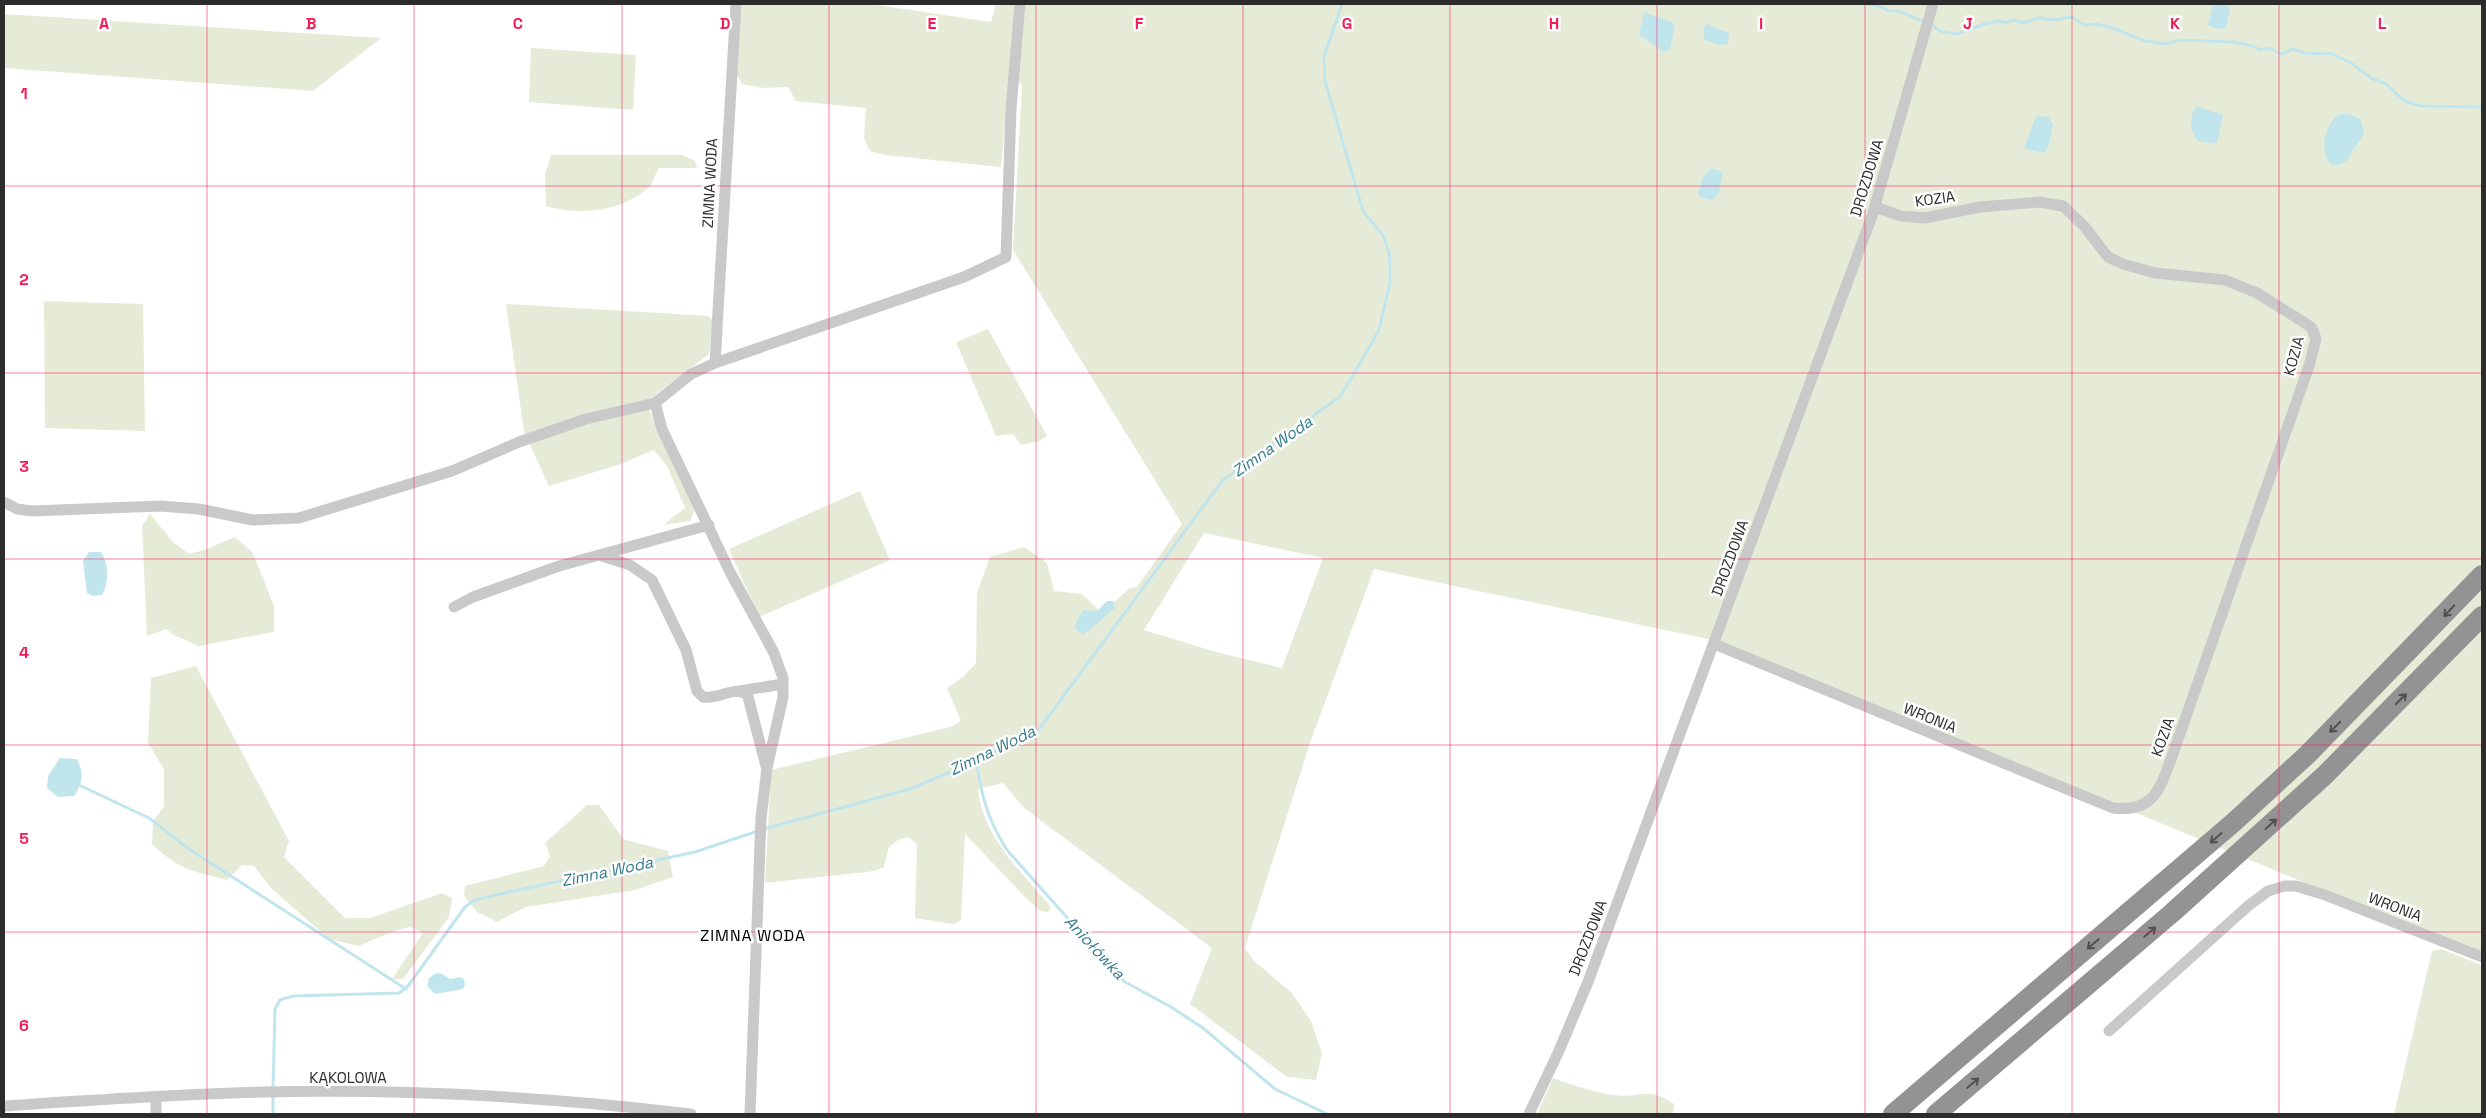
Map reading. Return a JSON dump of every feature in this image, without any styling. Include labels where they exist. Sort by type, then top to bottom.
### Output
[{"type":"highway","points":[[1893,1114],[2234,822],[2308,754],[2482,576]]},
{"type":"highway","points":[[1936,1114],[2172,913],[2325,775],[2482,616]]},
{"type":"street","name":"ZIMNA WODA","points":[[715,363],[736,4]]},
{"type":"street","points":[[4,502],[17,509],[32,511],[101,507],[183,507],[253,520],[299,518],[452,471],[519,442],[586,419],[655,403],[691,374],[715,363],[964,277],[1006,257],[1011,109],[1020,4]]},
{"type":"street","name":"DROZDOWA","points":[[1529,1114],[1576,1012],[1875,207],[1933,4]]},
{"type":"street","name":"KOZIA","points":[[1875,207],[1901,216],[1924,218],[1980,207],[2038,202],[2063,206],[2084,226],[2108,257],[2122,264],[2155,273],[2225,280],[2244,286],[2305,322],[2315,332],[2316,344],[2309,366],[2170,762],[2159,790],[2149,802],[2137,808]]},
{"type":"street","points":[[655,403],[662,429],[730,572],[781,668],[783,684],[780,715],[766,771],[761,818],[750,1114]]},
{"type":"street","points":[[454,607],[473,597],[559,566],[602,556],[709,525]]},
{"type":"street","points":[[602,556],[630,564],[652,580],[686,650],[698,691],[704,697],[718,697],[730,691],[783,684]]},
{"type":"street","name":"WRONIA","points":[[1714,644],[2094,802],[2113,808],[2137,808]]},
{"type":"street","points":[[739,691],[748,697],[766,771]]},
{"type":"street","name":"WRONIA","points":[[2109,1032],[2248,906],[2268,891],[2285,886],[2296,886],[2325,895],[2482,957]]},
{"type":"street","name":"KĄKOLOWA","points":[[4,1106],[273,1092],[409,1093],[556,1102],[691,1114]]},
{"type":"street","points":[[156,1097],[156,1114]]},
{"type":"green space","points":[[741,4],[871,4],[991,22],[996,4],[1015,4],[1001,167],[885,155],[870,151],[864,139],[866,108],[796,101],[788,87],[764,88],[742,84],[737,75]]},
{"type":"green space","points":[[1025,4],[2482,4],[2482,956],[1722,642],[1374,569],[1310,743],[1245,948],[1253,960],[1292,993],[1311,1021],[1322,1053],[1316,1080],[1287,1077],[1190,1004],[1212,948],[1024,808],[1003,783],[978,789],[981,806],[995,838],[1051,907],[1048,912],[1040,911],[1027,899],[965,834],[961,920],[954,924],[915,918],[917,844],[908,837],[898,840],[889,847],[884,867],[875,871],[765,883],[771,770],[950,727],[961,721],[947,688],[964,676],[976,663],[977,593],[990,557],[1024,547],[1047,563],[1054,591],[1082,594],[1102,613],[1130,588],[1137,587],[1182,524],[1013,250],[1022,84],[1019,83]],"holes":[[[1204,533],[1323,558],[1282,668],[1216,652],[1144,630]]]},
{"type":"green space","points":[[4,14],[381,38],[313,91],[4,68]]},
{"type":"green space","points":[[531,48],[636,55],[633,110],[529,102]]},
{"type":"green space","points":[[551,155],[683,155],[695,161],[697,168],[659,168],[648,188],[625,202],[599,210],[572,211],[546,206],[545,174]]},
{"type":"green space","points":[[44,301],[143,304],[145,431],[45,428]]},
{"type":"green space","points":[[506,304],[709,316],[713,321],[709,354],[656,394],[649,410],[695,510],[690,521],[663,525],[685,508],[667,466],[654,450],[618,465],[549,486],[524,432]]},
{"type":"green space","points":[[988,329],[1047,436],[1039,441],[1021,445],[1013,434],[996,436],[956,342]]},
{"type":"green space","points":[[860,491],[890,560],[759,617],[729,549]]},
{"type":"green space","points":[[150,514],[173,542],[189,554],[235,537],[253,553],[274,606],[274,632],[199,646],[174,635],[166,629],[147,636],[142,526]]},
{"type":"green space","points":[[196,666],[289,841],[284,857],[345,918],[370,918],[442,893],[452,898],[449,917],[403,979],[392,979],[423,933],[410,927],[394,931],[359,946],[329,939],[272,889],[254,866],[242,865],[227,880],[186,868],[170,859],[152,844],[153,822],[164,806],[164,769],[148,743],[151,678]]},
{"type":"green space","points":[[587,805],[599,805],[623,839],[668,851],[673,877],[635,890],[526,907],[497,922],[477,912],[464,896],[465,886],[544,866],[550,856],[545,843]]},
{"type":"green space","points":[[2441,949],[2482,965],[2482,1114],[2394,1114],[2432,951]]},
{"type":"green space","points":[[1553,1078],[1576,1086],[1614,1095],[1657,1095],[1674,1104],[1673,1114],[1537,1114]]},
{"type":"water","points":[[2213,4],[2227,5],[2230,9],[2226,28],[2216,29],[2208,25]]},
{"type":"water","points":[[1644,12],[1672,22],[1675,26],[1670,50],[1664,52],[1639,35]]},
{"type":"water","points":[[1706,24],[1729,33],[1728,44],[1720,45],[1705,40],[1703,31]]},
{"type":"water","points":[[2196,106],[2223,115],[2217,143],[2199,142],[2193,133],[2191,120]]},
{"type":"water","points":[[2339,114],[2349,114],[2360,119],[2364,133],[2350,157],[2340,165],[2333,165],[2325,153],[2324,144],[2326,133],[2331,123]]},
{"type":"water","points":[[2036,116],[2048,117],[2053,124],[2048,148],[2044,153],[2024,149]]},
{"type":"water","points":[[1711,168],[1723,172],[1719,192],[1713,200],[1700,197],[1698,193],[1703,177]]},
{"type":"water","points":[[89,552],[101,552],[106,562],[107,579],[102,595],[93,596],[87,593],[83,561]]},
{"type":"water","points":[[1107,601],[1113,601],[1115,607],[1113,610],[1083,635],[1075,628],[1078,618],[1084,610],[1097,611]]},
{"type":"water","points":[[60,758],[77,759],[79,764],[82,778],[74,796],[58,797],[47,788],[48,776]]},
{"type":"water","points":[[436,973],[450,979],[460,977],[464,979],[465,985],[463,989],[435,994],[427,986],[429,978]]},
{"type":"waterway","name":"Zimna Woda","points":[[764,829],[910,789],[976,761],[1040,728],[1222,481],[1341,396],[1379,330],[1390,283],[1389,252],[1382,234],[1363,211],[1325,81],[1324,57],[1342,4]]},
{"type":"waterway","points":[[1868,4],[1882,7],[1888,11],[1902,13],[1925,22]]},
{"type":"waterway","points":[[1931,24],[1940,31],[1957,34],[1984,24],[1999,21],[2005,23],[2014,20],[2023,23],[2039,18],[2052,20],[2072,17],[2084,25],[2095,24],[2113,28],[2145,41],[2165,44],[2181,40],[2232,42],[2253,46],[2260,50],[2269,48],[2281,54],[2293,49],[2305,53],[2332,54],[2351,63],[2371,78],[2386,84],[2403,100],[2410,103],[2422,106],[2482,107]]},
{"type":"waterway","name":"Aniołówka","points":[[976,761],[986,807],[1007,850],[1119,976],[1125,982],[1171,1007],[1203,1028],[1275,1089],[1327,1114]]},
{"type":"waterway","points":[[81,786],[149,818],[189,849],[406,989]]},
{"type":"waterway","name":"Zimna Woda","points":[[273,1089],[275,1009],[280,1000],[293,996],[399,993],[408,986],[465,907],[473,901],[695,852],[758,831]]},
{"type":"waterway","name":"Zimna Woda","points":[[273,1095],[273,1114]]},
{"type":"district","name":"ZIMNA WODA","points":[[753,935]]}]
